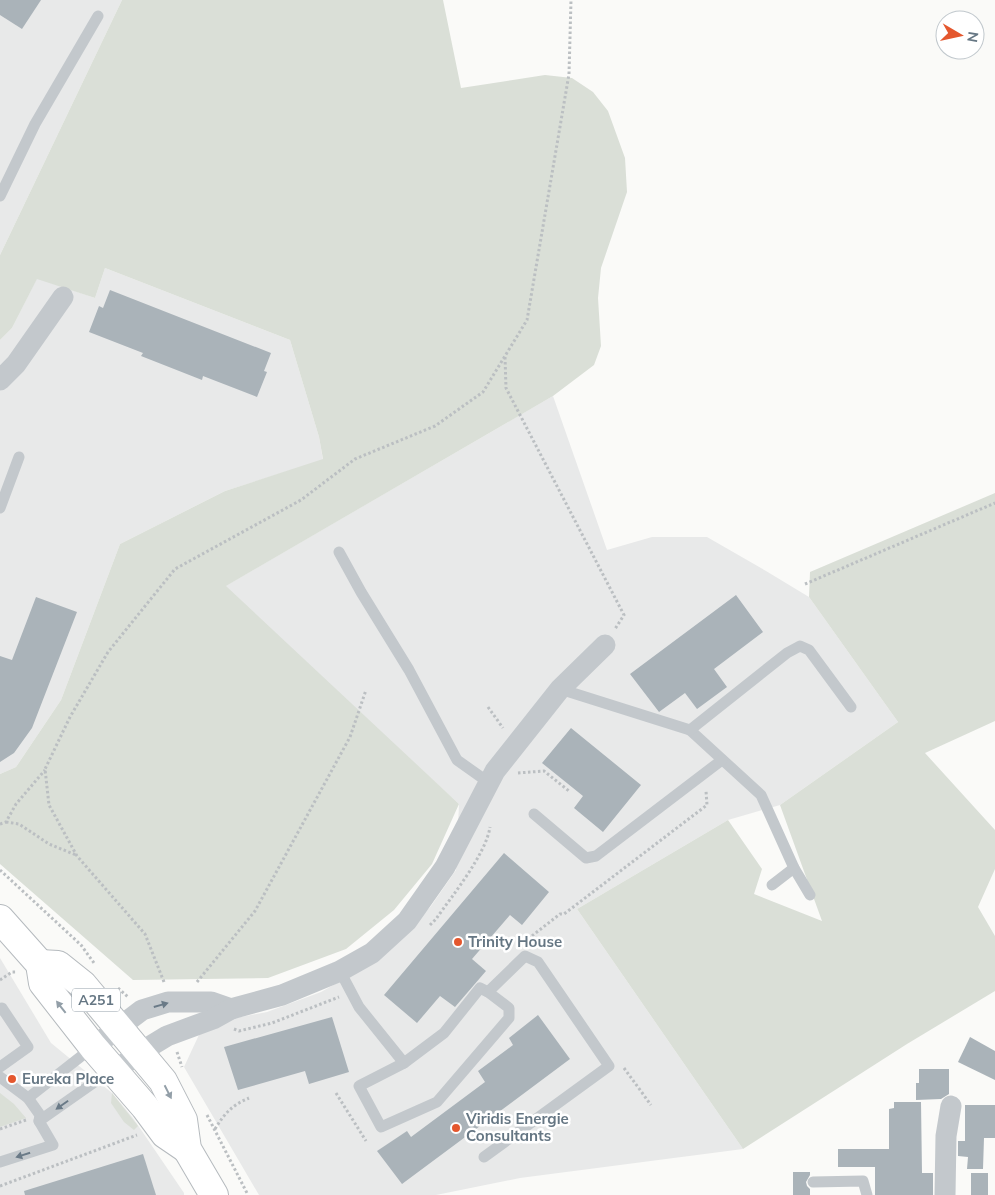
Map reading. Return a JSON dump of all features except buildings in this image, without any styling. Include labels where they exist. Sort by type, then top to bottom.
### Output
[{"type":"main road","name":"A251","points":[[0,919],[32,968],[93,1047],[115,1071],[165,1134],[187,1149]]},
{"type":"main road","name":"A251","points":[[32,968],[58,965],[83,985],[163,1081],[183,1120],[187,1149],[207,1192]]},
{"type":"street","points":[[0,380],[16,364],[63,297]]},
{"type":"street","points":[[115,1071],[139,1053],[167,1036],[213,1019],[231,1009],[282,995],[340,972],[372,953],[407,921],[445,867],[494,774],[515,746],[560,689],[605,645]]},
{"type":"street","points":[[93,1047],[142,1010],[168,1002],[212,1002],[231,1009]]},
{"type":"street","points":[[945,1195],[946,1136],[951,1106]]},
{"type":"lane","points":[[0,196],[35,124],[98,16]]},
{"type":"lane","points":[[0,508],[19,457]]},
{"type":"lane","points":[[339,552],[409,670],[458,760],[494,774]]},
{"type":"lane","points":[[690,730],[787,654],[800,646],[809,650],[851,707]]},
{"type":"lane","points":[[560,689],[690,730],[761,795],[794,868],[810,895]]},
{"type":"lane","points":[[534,814],[586,858],[596,856],[722,760]]},
{"type":"lane","points":[[772,884],[794,868]]},
{"type":"lane","points":[[484,1157],[609,1066],[538,962],[524,956],[488,992]]},
{"type":"lane","points":[[340,972],[359,1007],[404,1063]]},
{"type":"lane","points":[[480,988],[509,1008],[509,1018],[437,1102],[381,1126],[359,1086],[404,1063],[444,1033],[480,988]]},
{"type":"lane","points":[[0,1010],[2,1008],[28,1047],[0,1067]]},
{"type":"lane","points":[[28,1098],[93,1047]]},
{"type":"lane","points":[[40,1118],[96,1081],[115,1071]]},
{"type":"lane","points":[[0,1077],[28,1098],[53,1145],[0,1162]]},
{"type":"lane","points":[[813,1182],[863,1181],[867,1195]]},
{"type":"path","points":[[6,822],[16,804],[45,769],[70,717],[108,652],[175,570],[301,500],[355,459],[435,426],[483,392],[528,320],[569,74],[571,0]]},
{"type":"path","points":[[505,356],[506,388],[624,615],[605,645]]},
{"type":"path","points":[[805,584],[995,502]]},
{"type":"path","points":[[194,986],[255,912],[350,737],[366,690]]},
{"type":"path","points":[[488,707],[515,746]]},
{"type":"path","points":[[45,769],[49,805],[77,856],[145,934],[166,988]]},
{"type":"path","points":[[494,774],[544,771],[569,791]]},
{"type":"path","points":[[564,914],[707,805],[705,784],[699,778]]},
{"type":"path","points":[[0,824],[6,822],[19,824],[49,844],[77,856]]},
{"type":"path","points":[[0,870],[81,945],[95,965]]},
{"type":"path","points":[[0,980],[12,972],[32,968]]},
{"type":"path","points":[[178,1053],[184,1072]]},
{"type":"path","points":[[336,1093],[366,1141]]},
{"type":"path","points":[[215,1130],[224,1114],[249,1098]]},
{"type":"path","points":[[206,1114],[248,1195]]},
{"type":"path","points":[[0,1129],[40,1118]]},
{"type":"path","points":[[0,1186],[141,1134]]},
{"type":"shaded area","points":[[0,0],[122,0],[0,255]]},
{"type":"shaded area","points":[[122,0],[443,0],[461,88],[545,75],[572,78],[593,92],[608,111],[625,158],[627,192],[601,268],[598,298],[601,346],[594,365],[553,396],[226,586],[459,804],[432,864],[394,910],[346,949],[268,978],[133,980],[0,864],[0,774],[16,767],[61,700],[120,544],[225,491],[323,459],[319,437],[290,340],[105,268],[95,298],[37,279],[12,328],[0,340],[0,255]]},
{"type":"shaded area","points":[[105,268],[290,340],[319,437],[323,460],[225,491],[120,544],[61,700],[16,767],[0,774],[0,340],[12,328],[37,278],[95,298]]},
{"type":"shaded area","points":[[553,396],[607,550],[652,537],[707,537],[766,571],[809,597],[898,722],[780,805],[728,820],[577,909],[743,1149],[520,1178],[436,1195],[259,1195],[184,1067],[204,1024],[267,1012],[321,992],[365,967],[401,939],[431,906],[456,870],[459,804],[222,588]]},
{"type":"shaded area","points":[[995,493],[995,721],[925,753],[995,830],[995,869],[978,907],[995,936],[995,991],[907,1044],[743,1149],[577,909],[728,820],[762,869],[754,894],[822,921],[780,805],[898,722],[809,597],[810,572]]},
{"type":"shaded area","name":"Eureka Place","points":[[0,958],[51,1043],[112,1093],[133,1118],[184,1195],[0,1195]]},
{"type":"shaded area","points":[[0,1093],[14,1104],[26,1118],[0,1127]]},
{"type":"shaded area","points":[[112,1093],[138,1126],[134,1130],[124,1122],[111,1103]]},
{"type":"place","name":"Trinity House","points":[[458,942]]},
{"type":"place","name":"Eureka Place","points":[[12,1079]]},
{"type":"place","name":"Viridis Energie Consultants","points":[[456,1128]]}]
